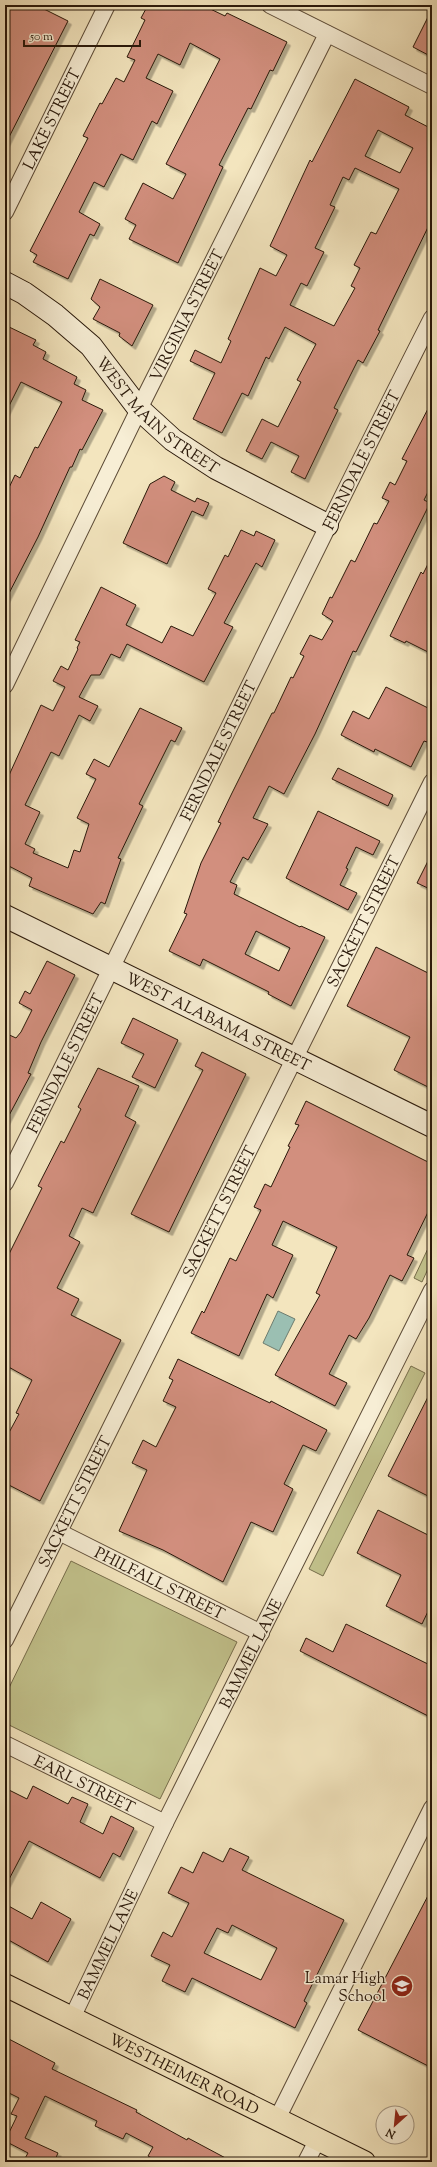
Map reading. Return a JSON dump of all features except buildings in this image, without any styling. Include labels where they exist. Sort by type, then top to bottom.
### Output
[{"type":"main road","name":"WESTHEIMER ROAD","points":[[5,1985],[364,2162]]},
{"type":"street","name":"LAKE STREET","points":[[5,212],[108,5]]},
{"type":"street","points":[[270,5],[432,86]]},
{"type":"street","name":"VIRGINIA STREET","points":[[5,685],[139,409],[327,34]]},
{"type":"street","name":"WEST MAIN STREET","points":[[5,283],[24,293],[55,315],[91,346],[139,409],[173,440],[216,468],[326,525]]},
{"type":"street","name":"FERNDALE STREET","points":[[5,1183],[113,969],[326,525],[432,318]]},
{"type":"street","name":"SACKETT STREET","points":[[5,1640],[432,782]]},
{"type":"street","name":"WEST ALABAMA STREET","points":[[5,916],[432,1126]]},
{"type":"street","name":"BAMMEL LANE","points":[[72,2018],[165,1823],[432,1290]]},
{"type":"street","name":"PHILFALL STREET","points":[[58,1532],[261,1633]]},
{"type":"street","name":"EARL STREET","points":[[5,1744],[165,1823]]},
{"type":"street","points":[[277,2119],[432,1808]]},
{"type":"street","points":[[306,2162],[318,2139]]},
{"type":"green space","points":[[432,1240],[432,1260],[422,1282],[414,1278]]},
{"type":"green space","points":[[411,1366],[425,1373],[323,1576],[309,1569]]},
{"type":"green space","points":[[71,1561],[237,1642],[160,1799],[5,1723],[5,1696]]},
{"type":"water","points":[[278,1311],[295,1319],[279,1351],[263,1343]]},
{"type":"place","name":"Lamar High School","points":[[402,1986]]}]
